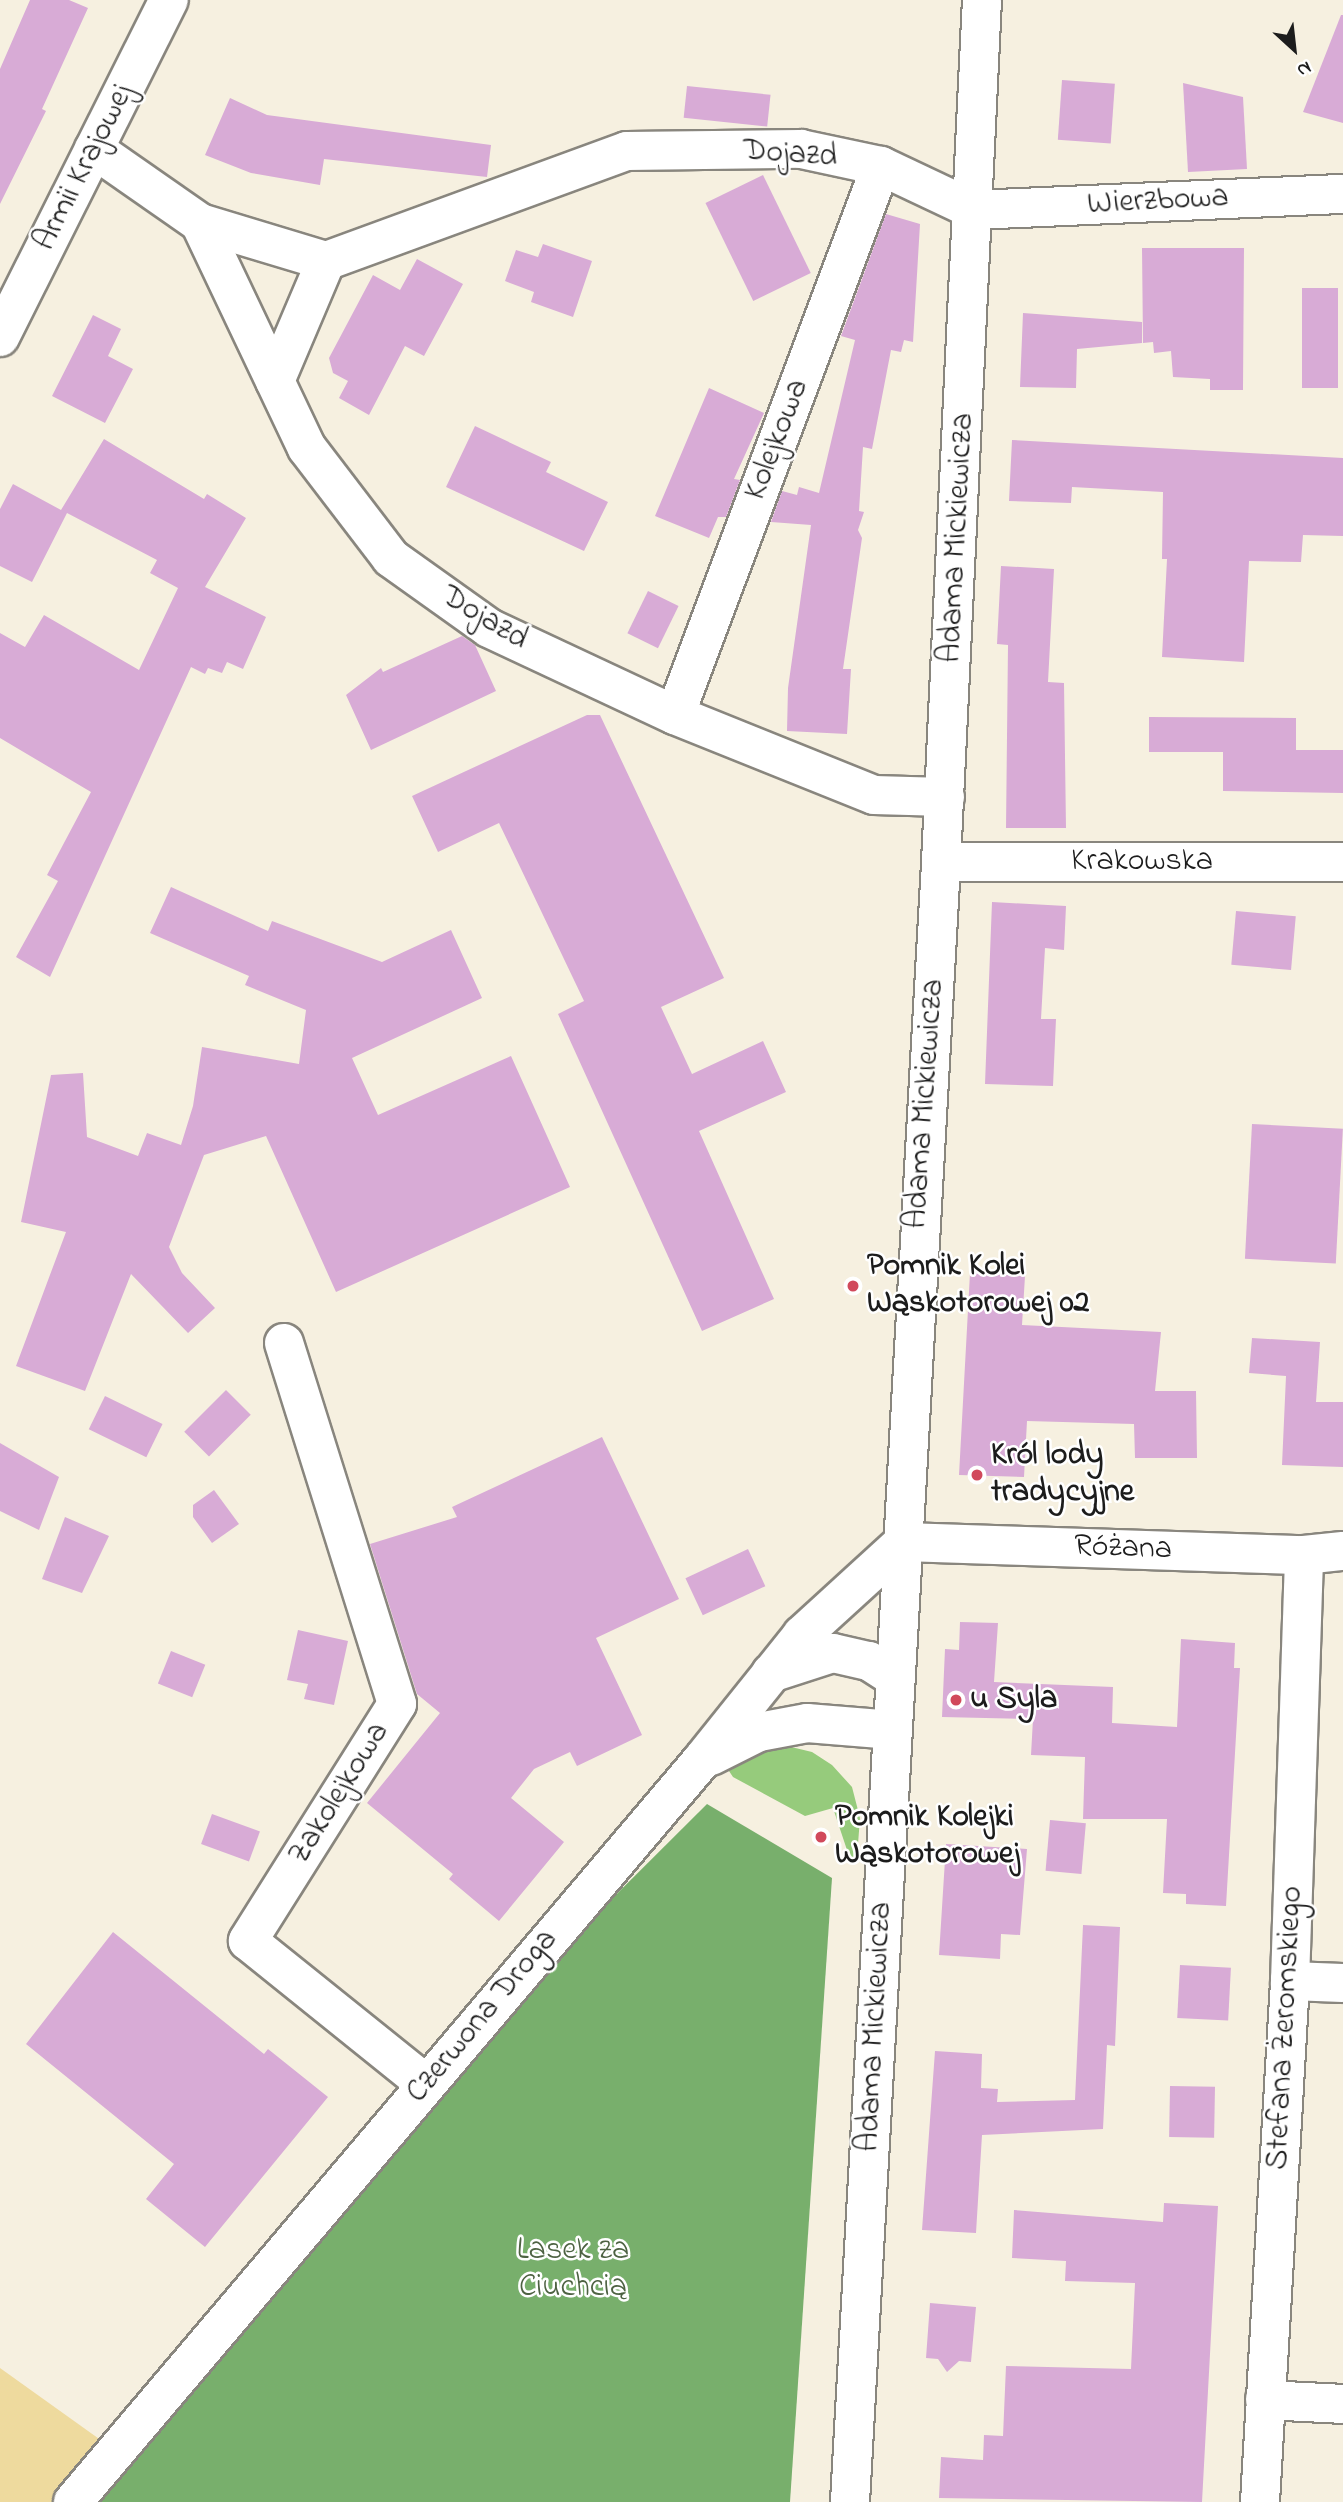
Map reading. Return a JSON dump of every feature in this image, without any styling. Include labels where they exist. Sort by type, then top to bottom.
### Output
[{"type":"street","name":"Armii Krajowej","points":[[0,337],[10,293],[94,149],[169,0]]},
{"type":"street","name":"Adama Mickiewicza","points":[[850,2502],[904,1542],[914,1298],[941,862],[982,0]]},
{"type":"street","name":"Dojazd","points":[[94,149],[200,223],[326,261],[627,151],[801,149],[881,166],[974,210]]},
{"type":"street","name":"Kolejkowa","points":[[675,715],[881,166]]},
{"type":"street","name":"Wierzbowa","points":[[974,210],[1343,194]]},
{"type":"street","name":"Dojazd","points":[[200,223],[307,448],[391,558],[489,628],[675,715],[874,795],[944,797]]},
{"type":"street","points":[[275,381],[326,261]]},
{"type":"street","name":"Krakowska","points":[[941,862],[1343,862]]},
{"type":"street","name":"Zakolejkowa","points":[[284,1343],[397,1704],[248,1941],[426,2084]]},
{"type":"street","name":"Różana","points":[[904,1542],[1304,1555],[1343,1551]]},
{"type":"street","name":"Czerwona Droga","points":[[73,2502],[702,1760],[802,1635],[904,1542]]},
{"type":"street","name":"Stefana Żeromskiego","points":[[1260,2502],[1290,1981],[1304,1555]]},
{"type":"street","points":[[771,1673],[833,1653],[869,1661],[895,1678]]},
{"type":"street","points":[[702,1760],[759,1732],[807,1723],[893,1730]]},
{"type":"street","points":[[1290,1981],[1343,1983]]},
{"type":"street","points":[[1265,2400],[1343,2404]]},
{"type":"green space","points":[[783,1745],[812,1752],[832,1765],[852,1787],[860,1818],[857,1857],[851,1862],[833,1808],[805,1816],[733,1777],[727,1768],[752,1752]]},
{"type":"green space","name":"Lasek za Ciuchcią","points":[[707,1804],[832,1878],[790,2502],[73,2502],[426,2084]]},
{"type":"sand","points":[[0,2368],[116,2451],[73,2502],[0,2502]]},
{"type":"building","points":[[30,0],[69,0],[88,8],[42,109],[46,111],[0,204],[0,69]]},
{"type":"building","points":[[1343,15],[1343,123],[1303,112]]},
{"type":"building","points":[[1062,80],[1115,84],[1111,144],[1058,140]]},
{"type":"building","points":[[1183,83],[1243,97],[1247,169],[1188,172]]},
{"type":"building","points":[[687,86],[771,95],[767,127],[684,118]]},
{"type":"building","points":[[230,98],[267,115],[491,145],[487,177],[324,159],[320,185],[251,173],[205,155]]},
{"type":"building","points":[[763,175],[811,273],[753,301],[705,203]]},
{"type":"building","points":[[886,214],[920,224],[913,342],[904,340],[901,352],[891,350],[872,449],[863,447],[859,511],[864,512],[858,530],[862,538],[843,669],[851,669],[847,734],[787,731],[788,688],[811,525],[771,522],[782,491],[797,495],[799,487],[819,493],[855,340],[841,336]]},
{"type":"building","points":[[543,244],[592,261],[573,317],[531,302],[534,292],[505,281],[516,250],[538,257]]},
{"type":"building","points":[[1142,248],[1244,248],[1243,390],[1210,390],[1210,379],[1173,377],[1171,351],[1154,353],[1153,342],[1143,343]]},
{"type":"building","points":[[417,259],[463,284],[424,356],[405,346],[369,415],[339,398],[348,381],[333,373],[329,358],[373,275],[400,290]]},
{"type":"building","points":[[1302,288],[1338,288],[1338,388],[1302,388]]},
{"type":"building","points":[[1023,313],[1142,322],[1142,343],[1077,349],[1076,388],[1020,387]]},
{"type":"building","points":[[93,315],[121,329],[108,356],[133,369],[105,423],[52,396]]},
{"type":"building","points":[[709,388],[764,413],[734,479],[740,480],[726,517],[718,517],[709,538],[655,516]]},
{"type":"building","points":[[475,426],[551,462],[546,472],[608,502],[584,551],[446,487]]},
{"type":"building","points":[[104,439],[204,499],[207,494],[246,518],[205,587],[266,617],[243,669],[227,662],[222,673],[208,668],[205,674],[191,667],[50,977],[16,957],[58,881],[47,875],[91,792],[0,738],[0,633],[25,647],[44,615],[139,670],[178,588],[150,573],[157,560],[67,513],[32,582],[0,566],[0,509],[13,484],[61,510]]},
{"type":"building","points":[[1012,440],[1343,458],[1343,536],[1303,535],[1301,562],[1249,561],[1244,662],[1162,657],[1167,559],[1162,559],[1163,492],[1072,487],[1071,503],[1009,501]]},
{"type":"building","points":[[1001,566],[1054,569],[1048,682],[1064,683],[1066,828],[1006,828],[1008,645],[997,644]]},
{"type":"building","points":[[648,591],[679,606],[658,648],[627,633]]},
{"type":"building","points":[[462,636],[475,645],[496,691],[371,750],[346,695],[381,668],[383,672]]},
{"type":"building","points":[[587,715],[600,715],[724,978],[661,1007],[692,1074],[763,1041],[786,1092],[699,1131],[774,1299],[702,1331],[558,1014],[584,1001],[499,823],[438,852],[412,796]]},
{"type":"building","points":[[1149,717],[1296,718],[1296,750],[1343,750],[1343,793],[1223,791],[1223,752],[1149,752]]},
{"type":"building","points":[[171,887],[268,931],[272,921],[382,962],[451,930],[482,998],[352,1058],[378,1115],[511,1056],[570,1187],[336,1292],[266,1136],[204,1155],[169,1247],[182,1273],[215,1308],[188,1333],[131,1274],[85,1391],[16,1366],[66,1232],[21,1222],[51,1075],[83,1073],[87,1137],[138,1156],[147,1133],[181,1145],[193,1106],[202,1047],[299,1064],[306,1010],[245,985],[249,976],[150,933]]},
{"type":"building","points":[[992,902],[1066,906],[1064,950],[1045,948],[1041,1019],[1056,1019],[1053,1086],[985,1084]]},
{"type":"building","points":[[1236,911],[1296,916],[1291,970],[1231,965]]},
{"type":"building","points":[[1252,1124],[1343,1129],[1336,1264],[1245,1259]]},
{"type":"building","points":[[970,1273],[1025,1276],[1022,1325],[1161,1332],[1155,1391],[1196,1391],[1197,1458],[1135,1458],[1134,1424],[1027,1421],[1024,1477],[959,1475]]},
{"type":"building","points":[[1252,1338],[1320,1342],[1316,1402],[1343,1402],[1343,1467],[1282,1465],[1286,1376],[1249,1373]]},
{"type":"building","points":[[226,1390],[251,1415],[209,1456],[184,1432]]},
{"type":"building","points":[[105,1396],[163,1424],[146,1457],[89,1429]]},
{"type":"building","points":[[602,1437],[679,1599],[596,1638],[642,1735],[577,1766],[570,1752],[534,1769],[511,1798],[564,1842],[499,1921],[449,1879],[453,1874],[367,1803],[440,1713],[417,1694],[370,1544],[457,1517],[452,1507]]},
{"type":"building","points":[[0,1443],[59,1477],[39,1530],[0,1511]]},
{"type":"building","points":[[214,1490],[239,1524],[212,1543],[193,1517],[193,1505]]},
{"type":"building","points":[[65,1517],[109,1536],[82,1593],[42,1579]]},
{"type":"building","points":[[748,1549],[765,1586],[703,1615],[685,1578]]},
{"type":"building","points":[[960,1622],[998,1623],[994,1682],[1113,1687],[1112,1723],[1177,1727],[1181,1639],[1235,1643],[1234,1668],[1240,1668],[1226,1906],[1186,1904],[1186,1894],[1163,1893],[1167,1819],[1083,1819],[1085,1757],[1031,1755],[1033,1719],[942,1717],[945,1649],[959,1650]]},
{"type":"building","points":[[298,1630],[348,1641],[334,1705],[304,1699],[308,1684],[287,1680]]},
{"type":"building","points":[[171,1651],[205,1665],[192,1697],[158,1683]]},
{"type":"building","points":[[212,1814],[260,1831],[249,1862],[201,1844]]},
{"type":"building","points":[[1050,1820],[1086,1823],[1081,1874],[1046,1871]]},
{"type":"building","points":[[946,1844],[1027,1849],[1020,1935],[1001,1934],[1000,1959],[939,1955]]},
{"type":"building","points":[[1083,1925],[1120,1927],[1115,2046],[1107,2045],[1103,2129],[982,2135],[976,2233],[922,2230],[935,2051],[982,2054],[981,2088],[998,2089],[997,2102],[1075,2100]]},
{"type":"building","points":[[113,1932],[264,2054],[268,2049],[328,2097],[205,2247],[146,2199],[174,2164],[26,2044]]},
{"type":"building","points":[[1180,1965],[1231,1968],[1228,2021],[1177,2018]]},
{"type":"building","points":[[1170,2086],[1215,2087],[1214,2138],[1169,2137]]},
{"type":"building","points":[[1164,2203],[1218,2206],[1202,2502],[939,2498],[941,2457],[983,2460],[984,2435],[1003,2436],[1006,2366],[1131,2369],[1135,2283],[1065,2281],[1066,2261],[1012,2258],[1014,2210],[1163,2222]]},
{"type":"building","points":[[930,2303],[976,2307],[971,2362],[959,2361],[947,2372],[938,2359],[926,2358]]},
{"type":"place","name":"Pomnik Kolei Wąskotorowej 02","points":[[853,1286]]},
{"type":"place","name":"Król lody tradycyjne","points":[[977,1475]]},
{"type":"place","name":"u Syla","points":[[956,1700]]},
{"type":"place","name":"Pomnik Kolejki Wąskotorowej","points":[[821,1837]]}]
